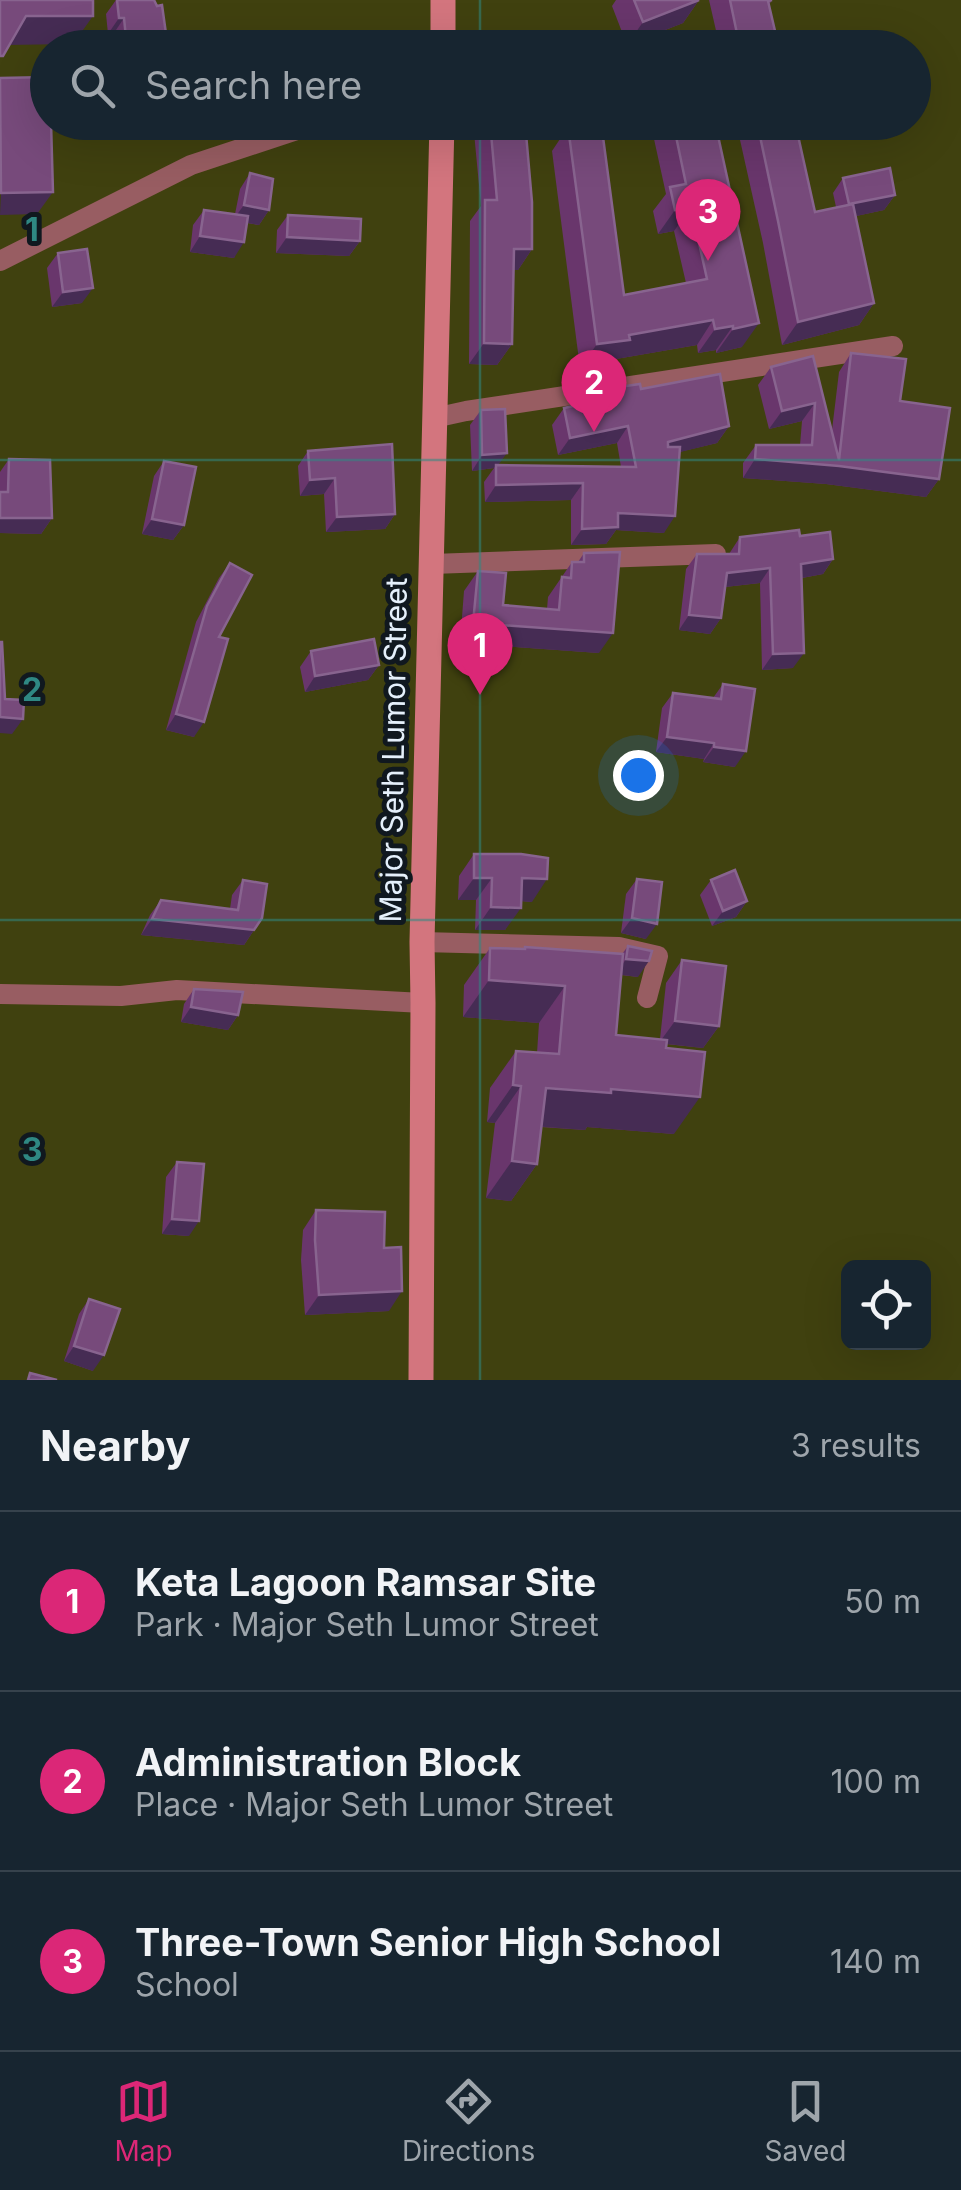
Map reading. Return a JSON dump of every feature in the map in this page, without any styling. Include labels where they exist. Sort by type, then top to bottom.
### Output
[{"type":"main road","points":[[443,30],[444,0]]},
{"type":"main road","name":"Major Seth Lumor Street","points":[[421,1380],[422,942],[442,140]]},
{"type":"street","points":[[0,260],[191,165],[267,140]]},
{"type":"street","points":[[434,418],[893,346]]},
{"type":"street","points":[[432,564],[716,554]]},
{"type":"street","points":[[422,942],[619,947],[658,956],[647,998]]},
{"type":"street","points":[[0,994],[121,996],[177,990],[424,1004]]},
{"type":"shaded area","points":[[0,0],[961,0],[961,1380],[0,1380]]},
{"type":"building","points":[[0,0],[93,0],[93,16],[26,16],[0,56]]},
{"type":"building","points":[[117,0],[154,0],[157,6],[162,5],[165,30],[125,30],[124,18],[119,18]]},
{"type":"building","points":[[634,0],[699,0],[643,22]]},
{"type":"building","points":[[730,0],[772,0],[768,1],[775,30],[736,30]]},
{"type":"building","points":[[30,77],[30,140],[52,140],[53,192],[1,193],[0,78]]},
{"type":"building","points":[[492,140],[527,140],[532,249],[514,249],[512,344],[484,343],[485,200],[497,200]]},
{"type":"building","points":[[570,140],[603,140],[624,295],[707,279],[691,207],[675,210],[670,187],[686,184],[677,140],[719,140],[759,323],[715,329],[713,320],[597,344]]},
{"type":"building","points":[[761,140],[799,140],[815,212],[853,204],[874,303],[798,322]]},
{"type":"building","points":[[890,168],[895,195],[849,204],[843,178]]},
{"type":"building","points":[[250,173],[273,179],[269,210],[244,205]]},
{"type":"building","points":[[204,210],[248,216],[244,242],[200,236]]},
{"type":"building","points":[[288,215],[361,219],[360,241],[287,237]]},
{"type":"building","points":[[87,249],[93,288],[63,292],[58,253]]},
{"type":"building","points":[[851,353],[906,359],[900,401],[950,408],[939,479],[755,459],[756,445],[812,445],[815,403],[782,411],[771,367],[813,356],[839,460]]},
{"type":"building","points":[[720,374],[729,426],[668,442],[668,447],[680,447],[675,516],[618,513],[618,527],[582,529],[583,483],[496,485],[496,465],[636,467],[628,426],[570,438],[564,408],[614,397],[612,388],[640,384],[641,389]]},
{"type":"building","points":[[505,409],[507,453],[482,455],[481,410]]},
{"type":"building","points":[[392,444],[395,514],[337,517],[335,478],[310,480],[308,451]]},
{"type":"building","points":[[9,459],[50,460],[52,518],[0,518],[0,492],[8,492]]},
{"type":"building","points":[[164,461],[196,467],[184,525],[152,519]]},
{"type":"building","points":[[799,530],[800,536],[830,532],[833,559],[801,564],[804,653],[773,654],[770,568],[727,573],[721,618],[689,615],[697,554],[739,554],[740,537]]},
{"type":"building","points":[[620,552],[613,633],[473,623],[478,571],[506,573],[503,605],[559,610],[562,577],[571,578],[572,562],[584,562],[584,553]]},
{"type":"building","points":[[230,563],[252,575],[219,637],[228,639],[204,722],[176,714],[207,606]]},
{"type":"building","points":[[374,639],[379,665],[315,676],[311,651]]},
{"type":"building","points":[[0,642],[5,699],[24,700],[23,719],[0,717]]},
{"type":"building","points":[[723,684],[755,689],[746,751],[667,737],[673,693],[721,699]]},
{"type":"building","points":[[474,854],[548,858],[547,879],[522,878],[521,908],[491,907],[492,878],[474,878]]},
{"type":"building","points":[[735,870],[747,901],[723,911],[711,880]]},
{"type":"building","points":[[637,879],[662,882],[657,924],[632,918]]},
{"type":"building","points":[[243,880],[267,884],[262,918],[254,930],[152,919],[161,900],[238,910]]},
{"type":"building","points":[[628,946],[652,951],[649,961],[626,959]]},
{"type":"building","points":[[490,948],[623,954],[616,1035],[667,1040],[666,1048],[705,1052],[700,1097],[546,1088],[537,1164],[512,1161],[521,1086],[513,1085],[516,1051],[559,1054],[565,986],[489,980]]},
{"type":"building","points":[[682,960],[726,966],[719,1026],[675,1021]]},
{"type":"building","points":[[194,989],[243,992],[238,1015],[191,1007]]},
{"type":"building","points":[[177,1162],[204,1164],[199,1221],[172,1219]]},
{"type":"building","points":[[316,1210],[385,1212],[384,1248],[401,1247],[402,1291],[319,1295]]},
{"type":"building","points":[[89,1299],[120,1309],[104,1355],[74,1346]]},
{"type":"building","points":[[30,1373],[57,1380],[28,1380]]},
{"type":"place","name":"Three-Town Senior High School","points":[[708,261]]},
{"type":"place","name":"Administration Block","points":[[594,432]]},
{"type":"place","name":"Keta Lagoon Ramsar Site","points":[[480,695]]}]
